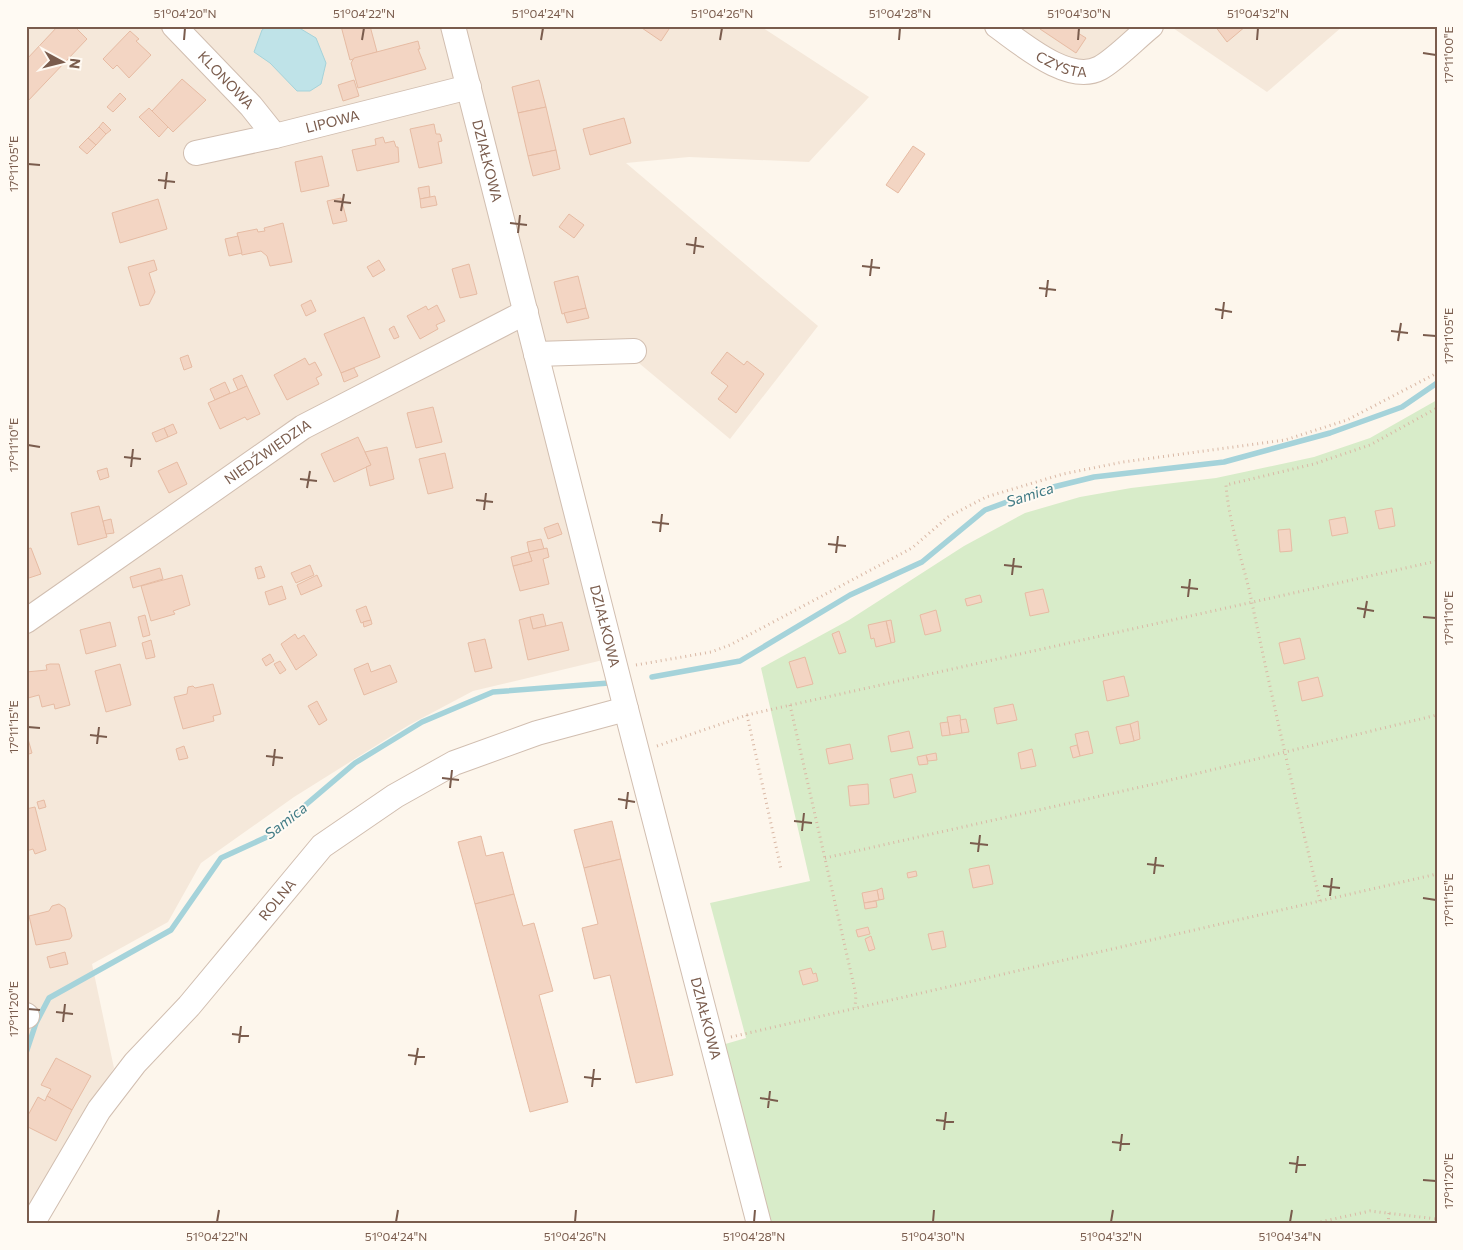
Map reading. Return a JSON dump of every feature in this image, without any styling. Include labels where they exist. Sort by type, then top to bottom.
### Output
[{"type":"street","name":"KLONOWA","points":[[174,26],[252,106],[275,136]]},
{"type":"street","name":"DZIAŁKOWA","points":[[453,26],[759,1224]]},
{"type":"street","name":"CZYSTA","points":[[997,26],[1048,61],[1075,73],[1099,69],[1151,26]]},
{"type":"street","name":"LIPOWA","points":[[196,153],[275,136],[469,87]]},
{"type":"street","name":"NIEDŹWIEDZIA","points":[[26,621],[303,427],[526,312]]},
{"type":"street","points":[[536,354],[634,351]]},
{"type":"street","name":"ROLNA","points":[[32,1224],[105,1102],[135,1063],[189,1006],[322,846],[395,796],[454,763],[537,733],[626,709]]},
{"type":"path","points":[[616,668],[711,652],[730,646],[912,548],[948,518],[986,498],[1063,474],[1122,462],[1285,440],[1347,420],[1437,373]]},
{"type":"path","points":[[1320,901],[1283,752],[1252,603],[1227,503],[1226,484],[1314,464],[1370,445],[1437,408]]},
{"type":"path","points":[[637,751],[674,743],[747,715],[1437,561]]},
{"type":"path","points":[[790,705],[856,995],[855,1008]]},
{"type":"path","points":[[747,715],[781,869]]},
{"type":"path","points":[[825,858],[1437,716]]},
{"type":"path","points":[[746,1034],[1437,874]]},
{"type":"path","points":[[1311,1224],[1370,1211],[1437,1219]]},
{"type":"path","points":[[1388,1224],[1390,1213]]},
{"type":"shaded area","points":[[26,26],[442,26],[603,660],[473,691],[409,725],[294,797],[201,863],[168,922],[92,964],[114,1068],[26,1210]]},
{"type":"shaded area","points":[[465,26],[760,26],[869,97],[809,162],[689,157],[626,163],[818,326],[730,439],[634,359],[545,346]]},
{"type":"shaded area","points":[[1016,26],[1141,26],[1096,63],[1076,67]]},
{"type":"shaded area","points":[[1170,26],[1343,26],[1267,92]]},
{"type":"green space","points":[[1437,400],[1437,1224],[768,1224],[722,1045],[746,1038],[710,903],[810,881],[761,668],[849,620],[964,546],[1025,513],[1080,497],[1131,488],[1216,478],[1314,457],[1370,438]]},
{"type":"water","points":[[267,26],[296,26],[316,38],[326,63],[321,84],[310,91],[297,91],[270,63],[254,52],[262,30]]},
{"type":"building","points":[[58,26],[74,26],[87,39],[26,103],[26,60]]},
{"type":"building","points":[[341,26],[370,26],[377,52],[350,60]]},
{"type":"building","points":[[639,26],[671,26],[661,41]]},
{"type":"building","points":[[1042,26],[1081,26],[1078,33],[1086,38],[1076,53],[1040,29]]},
{"type":"building","points":[[1215,26],[1246,26],[1227,42]]},
{"type":"building","points":[[130,31],[139,39],[136,41],[151,55],[129,78],[117,65],[113,69],[103,59]]},
{"type":"building","points":[[418,41],[420,49],[418,49],[426,69],[358,88],[351,63],[354,58]]},
{"type":"building","points":[[182,79],[206,100],[173,132],[152,111]]},
{"type":"building","points":[[354,80],[359,96],[343,101],[338,85]]},
{"type":"building","points":[[539,80],[546,107],[518,113],[512,87]]},
{"type":"building","points":[[120,93],[126,99],[113,112],[107,107]]},
{"type":"building","points":[[546,107],[556,150],[528,156],[518,113]]},
{"type":"building","points":[[149,108],[168,127],[159,137],[139,117]]},
{"type":"building","points":[[624,118],[631,143],[590,155],[583,129]]},
{"type":"building","points":[[103,122],[111,130],[106,134],[99,127]]},
{"type":"building","points":[[434,124],[436,134],[440,134],[442,141],[438,142],[442,163],[419,168],[410,129]]},
{"type":"building","points":[[99,127],[106,134],[96,145],[88,138]]},
{"type":"building","points":[[383,137],[385,143],[394,141],[396,147],[398,147],[399,162],[357,171],[352,150],[376,145],[375,139]]},
{"type":"building","points":[[88,138],[96,145],[87,154],[79,147]]},
{"type":"building","points":[[913,146],[925,154],[898,193],[886,185]]},
{"type":"building","points":[[556,150],[560,169],[533,176],[528,156]]},
{"type":"building","points":[[322,156],[329,186],[301,192],[295,162]]},
{"type":"building","points":[[429,186],[430,197],[420,199],[418,188]]},
{"type":"building","points":[[435,196],[437,205],[421,208],[420,199]]},
{"type":"building","points":[[341,198],[347,221],[333,224],[327,201]]},
{"type":"building","points":[[158,199],[167,229],[120,243],[112,213]]},
{"type":"building","points":[[569,214],[584,225],[574,238],[559,227]]},
{"type":"building","points":[[283,223],[292,262],[270,266],[267,256],[261,251],[242,255],[237,233],[257,229],[258,232],[265,231],[264,228]]},
{"type":"building","points":[[238,236],[242,253],[229,256],[225,239]]},
{"type":"building","points":[[154,260],[157,270],[149,273],[155,292],[149,304],[140,306],[128,267]]},
{"type":"building","points":[[379,260],[385,270],[373,277],[367,267]]},
{"type":"building","points":[[469,264],[477,294],[460,298],[452,269]]},
{"type":"building","points":[[578,276],[586,308],[562,314],[554,282]]},
{"type":"building","points":[[311,300],[316,311],[306,316],[301,305]]},
{"type":"building","points":[[437,305],[445,321],[436,325],[438,329],[420,339],[407,316],[426,306],[428,310]]},
{"type":"building","points":[[586,308],[589,318],[567,323],[564,313]]},
{"type":"building","points":[[364,317],[380,357],[341,373],[324,334]]},
{"type":"building","points":[[394,326],[399,337],[394,339],[389,329]]},
{"type":"building","points":[[727,352],[744,365],[747,361],[764,374],[736,413],[718,399],[728,386],[711,373]]},
{"type":"building","points":[[188,355],[192,367],[184,370],[180,358]]},
{"type":"building","points":[[305,358],[309,365],[315,362],[322,375],[316,378],[319,384],[287,400],[274,375]]},
{"type":"building","points":[[354,368],[358,376],[344,382],[341,373]]},
{"type":"building","points":[[242,375],[247,386],[238,390],[233,379]]},
{"type":"building","points":[[225,382],[230,393],[215,400],[210,389]]},
{"type":"building","points":[[247,386],[260,414],[247,420],[245,417],[220,429],[208,403]]},
{"type":"building","points":[[433,407],[442,442],[416,448],[407,413]]},
{"type":"building","points":[[173,424],[177,433],[168,437],[164,428]]},
{"type":"building","points":[[164,428],[168,437],[156,442],[152,433]]},
{"type":"building","points":[[358,437],[371,465],[334,482],[321,454]]},
{"type":"building","points":[[387,447],[394,479],[370,486],[366,467],[371,465],[365,452]]},
{"type":"building","points":[[445,453],[453,488],[428,494],[419,459]]},
{"type":"building","points":[[177,462],[187,484],[169,493],[158,471]]},
{"type":"building","points":[[107,468],[109,477],[100,480],[97,471]]},
{"type":"building","points":[[99,506],[107,537],[78,545],[71,513]]},
{"type":"building","points":[[1392,508],[1395,526],[1379,529],[1375,511]]},
{"type":"building","points":[[1345,517],[1348,533],[1332,536],[1329,520]]},
{"type":"building","points":[[111,519],[114,533],[106,534],[103,521]]},
{"type":"building","points":[[558,523],[562,534],[548,539],[544,528]]},
{"type":"building","points":[[1290,529],[1292,551],[1280,552],[1278,530]]},
{"type":"building","points":[[541,539],[544,549],[529,552],[527,542]]},
{"type":"building","points":[[31,548],[41,574],[26,579],[26,549]]},
{"type":"building","points":[[547,548],[549,557],[543,559],[549,584],[520,591],[513,566],[532,561],[529,552]]},
{"type":"building","points":[[529,552],[532,561],[513,566],[511,557]]},
{"type":"building","points":[[310,565],[314,575],[296,583],[291,573]]},
{"type":"building","points":[[261,566],[265,577],[258,579],[255,568]]},
{"type":"building","points":[[160,568],[163,579],[133,588],[130,577]]},
{"type":"building","points":[[182,575],[190,605],[173,611],[175,614],[151,621],[141,586]]},
{"type":"building","points":[[317,575],[322,586],[301,595],[297,585]]},
{"type":"building","points":[[282,586],[286,599],[269,605],[265,592]]},
{"type":"building","points":[[1043,589],[1049,612],[1030,616],[1025,593]]},
{"type":"building","points":[[980,595],[982,602],[967,606],[965,599]]},
{"type":"building","points":[[366,606],[371,620],[361,623],[356,610]]},
{"type":"building","points":[[936,610],[941,631],[925,635],[920,615]]},
{"type":"building","points":[[543,614],[546,626],[533,629],[530,617]]},
{"type":"building","points":[[145,615],[150,635],[143,637],[138,617]]},
{"type":"building","points":[[530,617],[533,629],[562,622],[569,650],[528,660],[519,620]]},
{"type":"building","points":[[371,620],[372,624],[364,627],[363,622]]},
{"type":"building","points":[[891,620],[895,642],[891,643],[886,621]]},
{"type":"building","points":[[886,621],[891,643],[876,647],[874,638],[871,639],[868,625]]},
{"type":"building","points":[[110,622],[116,646],[86,654],[80,630]]},
{"type":"building","points":[[839,631],[846,652],[839,654],[832,634]]},
{"type":"building","points":[[295,634],[298,639],[304,635],[317,655],[296,670],[281,644]]},
{"type":"building","points":[[1300,638],[1305,659],[1284,664],[1279,643]]},
{"type":"building","points":[[485,639],[492,668],[475,672],[468,643]]},
{"type":"building","points":[[151,640],[155,657],[146,659],[142,643]]},
{"type":"building","points":[[270,654],[274,661],[266,666],[262,659]]},
{"type":"building","points":[[805,657],[813,684],[797,688],[789,662]]},
{"type":"building","points":[[280,661],[286,670],[280,674],[274,664]]},
{"type":"building","points":[[368,663],[371,672],[390,665],[397,682],[364,695],[354,669]]},
{"type":"building","points":[[59,664],[70,705],[55,709],[54,704],[42,707],[39,695],[28,698],[26,672],[47,670],[46,665]]},
{"type":"building","points":[[120,664],[131,705],[106,712],[95,671]]},
{"type":"building","points":[[1124,676],[1129,696],[1107,701],[1103,681]]},
{"type":"building","points":[[1318,677],[1323,696],[1302,701],[1298,682]]},
{"type":"building","points":[[213,684],[221,714],[213,716],[214,721],[183,729],[174,697],[187,694],[188,687],[193,686],[195,688]]},
{"type":"building","points":[[317,701],[327,720],[319,725],[308,706]]},
{"type":"building","points":[[1013,704],[1017,720],[997,724],[994,708]]},
{"type":"building","points":[[960,715],[962,733],[950,735],[947,717]]},
{"type":"building","points":[[966,719],[969,732],[962,733],[960,720]]},
{"type":"building","points":[[1138,721],[1140,739],[1134,741],[1130,724]]},
{"type":"building","points":[[948,722],[950,735],[942,736],[940,723]]},
{"type":"building","points":[[1130,724],[1134,741],[1120,744],[1116,727]]},
{"type":"building","points":[[909,731],[913,748],[891,752],[888,736]]},
{"type":"building","points":[[1088,731],[1093,753],[1080,756],[1075,734]]},
{"type":"building","points":[[26,732],[32,753],[26,755]]},
{"type":"building","points":[[850,744],[853,759],[829,764],[826,749]]},
{"type":"building","points":[[1077,745],[1080,756],[1073,758],[1070,747]]},
{"type":"building","points":[[184,746],[188,758],[179,760],[176,749]]},
{"type":"building","points":[[1032,749],[1036,766],[1021,769],[1018,753]]},
{"type":"building","points":[[936,753],[937,760],[928,761],[926,755]]},
{"type":"building","points":[[926,755],[928,764],[919,765],[917,757]]},
{"type":"building","points":[[912,774],[916,792],[894,798],[890,779]]},
{"type":"building","points":[[868,784],[869,804],[850,806],[848,786]]},
{"type":"building","points":[[44,800],[46,807],[39,809],[37,802]]},
{"type":"building","points":[[35,807],[46,850],[35,854],[33,849],[26,851],[26,809]]},
{"type":"building","points":[[612,821],[621,859],[584,868],[574,830]]},
{"type":"building","points":[[481,836],[486,856],[503,852],[514,894],[475,904],[458,842]]},
{"type":"building","points":[[621,859],[673,1075],[636,1083],[610,975],[594,979],[582,928],[598,924],[584,868]]},
{"type":"building","points":[[989,865],[993,884],[973,888],[969,869]]},
{"type":"building","points":[[916,871],[917,876],[908,878],[907,873]]},
{"type":"building","points":[[882,888],[884,899],[879,900],[877,890]]},
{"type":"building","points":[[877,890],[879,900],[864,903],[862,893]]},
{"type":"building","points":[[514,894],[523,926],[534,923],[553,991],[539,995],[568,1102],[530,1112],[475,904]]},
{"type":"building","points":[[876,901],[877,907],[865,909],[864,903]]},
{"type":"building","points":[[59,904],[65,908],[72,936],[70,939],[36,945],[29,916],[49,911],[52,906]]},
{"type":"building","points":[[868,927],[870,934],[858,937],[856,930]]},
{"type":"building","points":[[943,931],[946,947],[932,950],[928,934]]},
{"type":"building","points":[[871,936],[875,949],[869,951],[865,939]]},
{"type":"building","points":[[65,952],[68,964],[50,968],[47,957]]},
{"type":"building","points":[[811,968],[813,974],[816,973],[818,981],[803,985],[799,971]]},
{"type":"building","points":[[56,1058],[91,1076],[72,1110],[47,1096],[51,1089],[41,1085]]},
{"type":"building","points":[[47,1096],[72,1110],[56,1141],[26,1126],[26,1119],[38,1097],[45,1101]]},
{"type":"waterway","name":"Samica","points":[[652,677],[740,661],[850,595],[922,562],[985,510],[1037,491],[1094,477],[1224,462],[1330,433],[1402,407],[1437,383]]},
{"type":"waterway","name":"Samica","points":[[26,1053],[36,1023],[49,998],[171,930],[221,858],[269,836],[355,763],[422,722],[493,692],[609,683]]}]
